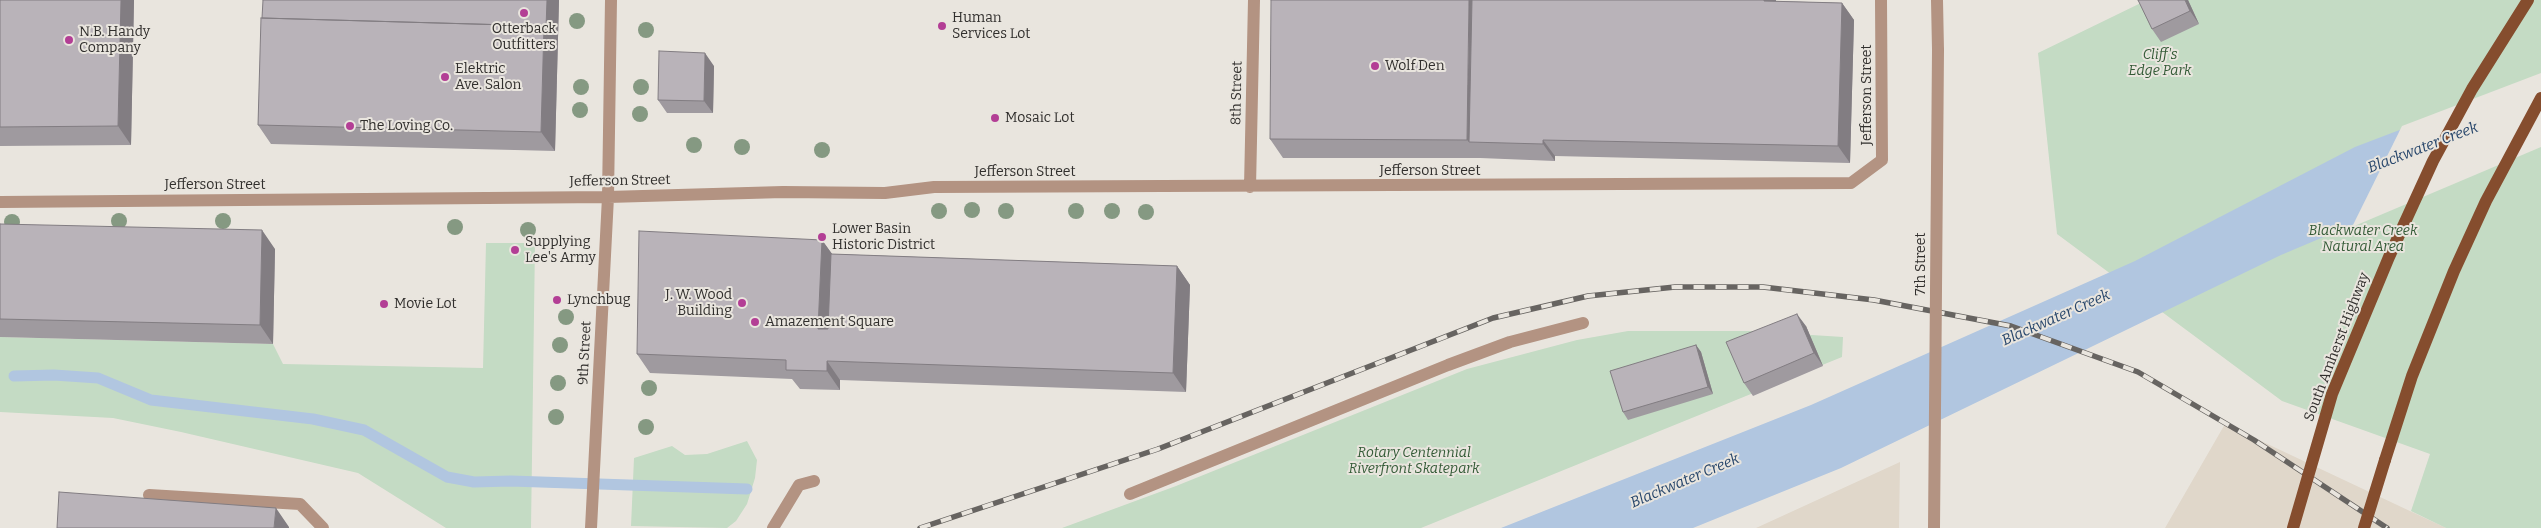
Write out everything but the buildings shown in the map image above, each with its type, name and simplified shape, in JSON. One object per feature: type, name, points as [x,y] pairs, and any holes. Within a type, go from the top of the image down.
[{"type":"main road","name":"South Amherst Highway","points":[[2293,528],[2332,394],[2393,248],[2437,153],[2472,89],[2528,0]]},
{"type":"main road","points":[[2364,528],[2412,376],[2454,271],[2486,201],[2541,98]]},
{"type":"street","name":"9th Street","points":[[591,528],[608,197],[611,0]]},
{"type":"street","name":"8th Street","points":[[1250,187],[1254,0]]},
{"type":"street","name":"Jefferson Street","points":[[0,202],[608,197],[783,192],[885,193],[934,187],[1850,183],[1882,160],[1881,0]]},
{"type":"street","name":"7th Street","points":[[1934,528],[1937,0]]},
{"type":"street","points":[[1130,494],[1457,362],[1510,342],[1583,323]]},
{"type":"street","points":[[773,528],[800,485],[814,481]]},
{"type":"street","points":[[150,495],[300,504],[323,528]]},
{"type":"shaded area","points":[[2225,424],[2446,528],[2165,528]]},
{"type":"shaded area","points":[[1900,462],[1899,528],[1756,528]]},
{"type":"green space","name":"Blackwater Creek Natural Area","points":[[2147,0],[2541,0],[2541,528],[2446,528],[2411,511],[2430,454],[2282,401],[2057,234],[2038,53]]},
{"type":"green space","points":[[486,243],[535,243],[531,528],[446,528],[358,473],[181,432],[113,418],[0,412],[0,337],[273,344],[283,364],[483,368]]},
{"type":"green space","name":"Rotary Centennial Riverfront Skatepark","points":[[1628,331],[1749,331],[1843,337],[1842,357],[1421,528],[1062,528],[1176,486],[1467,369],[1577,340]]},
{"type":"green space","points":[[747,441],[757,460],[755,478],[747,504],[736,521],[727,528],[631,526],[634,458],[672,446],[685,455],[707,454]]},
{"type":"water","name":"Blackwater Creek","points":[[2541,76],[2541,145],[2281,255],[1841,468],[1693,528],[1501,528],[1811,405],[2135,261],[2355,147]]},
{"type":"pier","points":[[2541,73],[2541,147],[2352,227],[2402,126]]},
{"type":"waterway","points":[[14,376],[54,375],[98,378],[151,400],[313,419],[364,430],[447,477],[474,482],[511,481],[747,489]]},
{"type":"railway","points":[[920,528],[1158,449],[1493,318],[1588,296],[1675,287],[1763,287],[1874,300],[2011,326],[2138,372],[2254,440],[2387,528]]},
{"type":"place","name":"Otterback Outfitters","points":[[524,13]]},
{"type":"place","name":"Human Services Lot","points":[[942,26]]},
{"type":"place","name":"N.B. Handy Company","points":[[69,40]]},
{"type":"place","name":"Wolf Den","points":[[1375,66]]},
{"type":"place","name":"Elektric Ave. Salon","points":[[445,77]]},
{"type":"place","name":"Mosaic Lot","points":[[995,118]]},
{"type":"place","name":"The Loving Co.","points":[[350,126]]},
{"type":"place","name":"Lower Basin Historic District","points":[[822,237]]},
{"type":"place","name":"Supplying Lee's Army","points":[[515,250]]},
{"type":"place","name":"Lynchbug","points":[[557,300]]},
{"type":"place","name":"J. W. Wood Building","points":[[742,303]]},
{"type":"place","name":"Movie Lot","points":[[384,304]]},
{"type":"place","name":"Amazement Square","points":[[755,322]]},
{"type":"park label","name":"Cliff's Edge Park","points":[[2160,64]]}]
